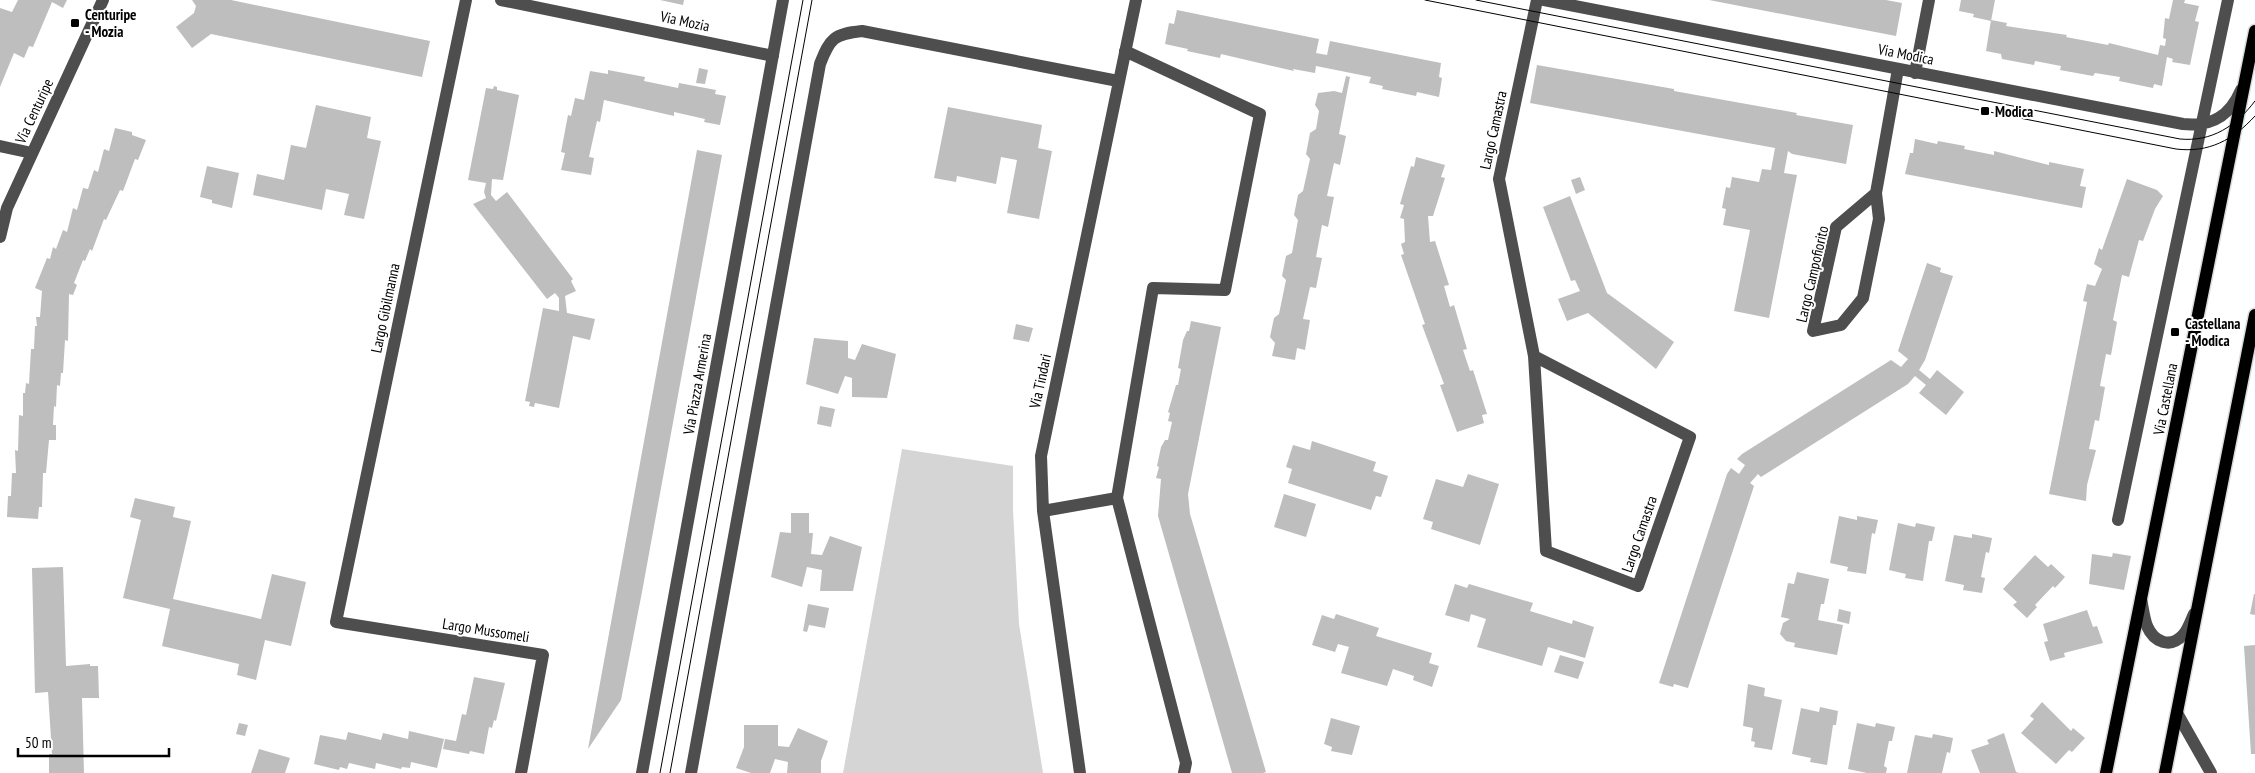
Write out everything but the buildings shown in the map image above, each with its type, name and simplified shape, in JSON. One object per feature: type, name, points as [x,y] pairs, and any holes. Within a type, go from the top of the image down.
[{"type":"main road","name":"Via Castellana","points":[[2106,773],[2255,30]]},
{"type":"main road","points":[[2165,773],[2255,315]]},
{"type":"street","name":"Via Centuripe","points":[[0,237],[7,208],[103,0]]},
{"type":"street","name":"Largo Gibilmanna","points":[[336,622],[466,0]]},
{"type":"street","name":"Via Mozia","points":[[501,0],[773,56]]},
{"type":"street","name":"Via Piazza Armerina","points":[[642,773],[783,0]]},
{"type":"street","name":"Via Tindari","points":[[1080,773],[1043,511],[1041,456],[1136,0]]},
{"type":"street","name":"Via Modica","points":[[1545,0],[2183,124],[2202,124],[2216,120],[2229,111],[2245,84]]},
{"type":"street","name":"Largo Camastra","points":[[1534,356],[1690,437],[1638,586],[1546,551],[1534,356],[1499,179],[1545,0]]},
{"type":"street","points":[[1915,73],[1929,0]]},
{"type":"street","points":[[2118,520],[2228,0]]},
{"type":"street","points":[[691,773],[820,64],[828,43],[844,33],[862,31],[1118,81]]},
{"type":"street","points":[[1125,51],[1260,114],[1225,290],[1152,288],[1117,498],[1186,763],[1184,773]]},
{"type":"street","name":"Largo Campofiorito","points":[[1876,193],[1836,227],[1813,331],[1841,325],[1863,298],[1878,219],[1876,193],[1898,70]]},
{"type":"street","points":[[0,146],[32,153]]},
{"type":"street","points":[[1043,511],[1117,498]]},
{"type":"street","points":[[2141,599],[2146,625],[2155,639],[2163,642],[2173,642],[2184,634],[2200,601]]},
{"type":"street","name":"Largo Mussomeli","points":[[336,622],[543,655],[521,773]]},
{"type":"street","points":[[2177,713],[2211,773]]},
{"type":"shaded area","points":[[902,449],[1013,466],[1013,510],[1019,624],[1043,773],[843,773]]},
{"type":"tram line","points":[[660,773],[803,0]]},
{"type":"tram line","points":[[670,773],[812,0]]},
{"type":"tram line","points":[[1425,0],[2176,149],[2199,149],[2220,143],[2238,132],[2255,116]]},
{"type":"tram line","points":[[1476,0],[2180,139],[2203,138],[2213,135],[2240,118],[2255,101]]},
{"type":"place","name":"Centuripe - Mozia","points":[[75,23]]},
{"type":"place","name":"Modica","points":[[1985,111]]},
{"type":"place","name":"Castellana - Modica","points":[[2175,332]]}]
